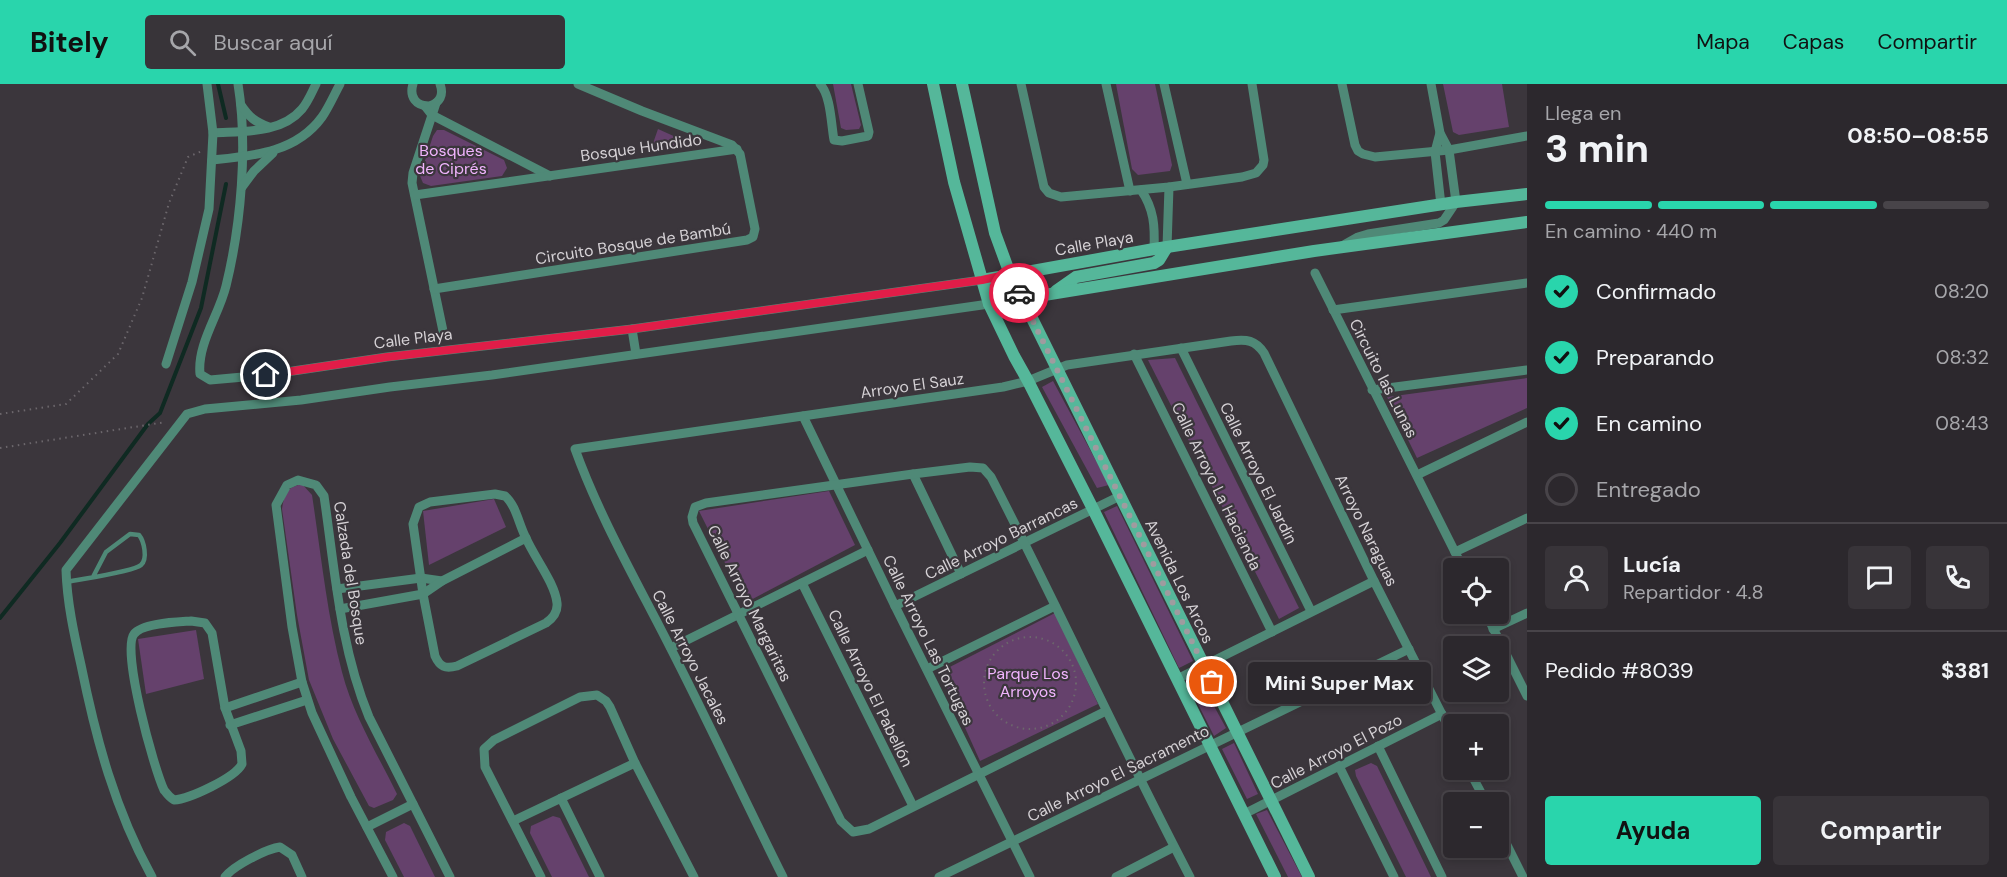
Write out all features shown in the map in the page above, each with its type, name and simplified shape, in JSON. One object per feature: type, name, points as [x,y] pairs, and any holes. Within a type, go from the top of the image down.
[{"type":"street","points":[[166,364],[192,282],[209,209],[213,133],[207,84]]},
{"type":"street","points":[[238,84],[241,105],[242,187]]},
{"type":"street","points":[[213,133],[271,128],[283,124],[302,109],[316,84]]},
{"type":"street","points":[[242,187],[254,171],[276,150],[309,130],[322,117],[340,84]]},
{"type":"street","points":[[440,84],[442,94],[436,103],[413,173],[415,195],[443,331]]},
{"type":"street","points":[[578,84],[732,145],[737,149]]},
{"type":"street","points":[[820,84],[827,98],[834,140],[842,141],[868,136],[858,84]]},
{"type":"street","points":[[933,84],[954,182],[989,304],[1275,877]]},
{"type":"street","name":"Avenida Los Arcos","points":[[962,84],[995,233],[1010,274],[1309,877]]},
{"type":"street","points":[[1021,84],[1044,187],[1054,196],[1069,197],[1249,176],[1261,170],[1264,159],[1252,84]]},
{"type":"street","points":[[1106,84],[1130,191]]},
{"type":"street","points":[[1164,84],[1187,184]]},
{"type":"street","points":[[1342,84],[1358,151],[1363,154],[1375,157],[1435,152],[1527,136]]},
{"type":"street","points":[[1339,248],[1368,234],[1438,223],[1444,220],[1456,202],[1449,150],[1440,134],[1431,84]]},
{"type":"street","points":[[410,86],[416,103],[425,106],[436,103]]},
{"type":"street","points":[[241,105],[257,123],[271,128]]},
{"type":"street","points":[[425,106],[432,115],[550,176]]},
{"type":"street","points":[[295,115],[309,130]]},
{"type":"street","points":[[1440,134],[1435,152],[1441,205]]},
{"type":"street","name":"Bosque Hundido","points":[[415,195],[737,149]]},
{"type":"street","name":"Circuito Bosque de Bambú","points":[[434,289],[747,240],[753,237],[755,229],[740,154],[737,149]]},
{"type":"street","points":[[213,160],[259,155],[276,150]]},
{"type":"street","name":"Calle Playa","points":[[242,187],[226,287],[199,361],[200,374],[210,380],[632,329],[982,280],[1161,248],[1456,202],[1527,194]]},
{"type":"street","points":[[1055,292],[1076,276],[1154,263],[1159,260],[1169,187]]},
{"type":"street","points":[[1142,190],[1150,203],[1161,248]]},
{"type":"street","points":[[152,877],[122,817],[107,773],[88,701],[66,570],[184,418],[205,409],[229,405],[301,400],[636,354],[989,304],[1339,248],[1527,222]]},
{"type":"street","points":[[1315,273],[1333,310]]},
{"type":"street","name":"Circuito las Lunas","points":[[1458,558],[1333,310],[1527,283]]},
{"type":"street","points":[[632,329],[636,354]]},
{"type":"street","name":"Arroyo El Sauz","points":[[575,449],[1003,387],[1028,381],[1067,364],[1250,340]]},
{"type":"street","name":"Arroyo Naraguas","points":[[1250,340],[1255,342],[1264,353],[1374,581],[1442,714]]},
{"type":"street","name":"Calle Arroyo El Jardín","points":[[1181,348],[1311,611]]},
{"type":"street","name":"Calle Arroyo La Hacienda","points":[[1134,354],[1272,632]]},
{"type":"street","points":[[1372,390],[1527,370]]},
{"type":"street","name":"Calle Arroyo Las Tortugas","points":[[803,416],[1030,877]]},
{"type":"street","points":[[1417,476],[1527,422]]},
{"type":"street","name":"Calle Arroyo Jacales","points":[[575,449],[621,552],[671,648],[783,877]]},
{"type":"street","name":"Calle Arroyo Margaritas","points":[[1106,711],[864,831],[853,831],[845,826],[693,523],[695,507],[706,503],[970,466],[983,468],[991,477],[1026,543],[1106,711],[1190,877]]},
{"type":"street","points":[[913,474],[961,574]]},
{"type":"street","name":"Calzada del Bosque","points":[[393,877],[325,743],[302,682],[292,627],[276,505],[283,489],[293,481],[310,482],[316,485],[324,496],[340,609],[350,665],[358,691],[450,877]]},
{"type":"street","points":[[500,494],[509,499],[512,504],[526,538],[555,597],[555,615],[546,623],[457,666],[444,668],[435,656],[423,594],[413,524],[416,511],[424,504],[500,494]]},
{"type":"street","name":"Calle Arroyo Barrancas","points":[[895,606],[1120,496]]},
{"type":"street","points":[[1455,552],[1527,518]]},
{"type":"street","points":[[340,609],[423,594],[442,581],[526,538]]},
{"type":"street","points":[[671,648],[868,550]]},
{"type":"street","points":[[337,589],[421,578],[442,581]]},
{"type":"street","points":[[1177,679],[1374,581]]},
{"type":"street","name":"Calle Arroyo El Pabellón","points":[[802,583],[914,806]]},
{"type":"street","points":[[927,669],[1055,606]]},
{"type":"street","points":[[1494,629],[1527,613]]},
{"type":"street","points":[[191,621],[205,623],[212,633],[225,708],[241,752],[240,768],[188,798],[174,800],[169,797],[162,785],[141,711],[130,651],[132,636],[135,632],[147,626],[191,621]]},
{"type":"street","points":[[1491,624],[1527,696]]},
{"type":"street","name":"Calle Arroyo El Sacramento","points":[[939,877],[1409,649]]},
{"type":"street","points":[[225,708],[302,682]]},
{"type":"street","points":[[540,877],[485,766],[484,749],[494,740],[580,697],[597,694],[606,701],[694,877]]},
{"type":"street","points":[[230,725],[307,700]]},
{"type":"street","name":"Calle Arroyo El Pozo","points":[[1244,814],[1442,714]]},
{"type":"street","points":[[1378,746],[1442,877]]},
{"type":"street","points":[[513,821],[635,763]]},
{"type":"street","points":[[1339,766],[1394,877]]},
{"type":"street","points":[[561,798],[600,877]]},
{"type":"street","points":[[367,827],[413,804]]},
{"type":"street","points":[[225,877],[236,867],[269,850],[280,847],[292,855],[302,877]]},
{"type":"street","points":[[1116,877],[1174,847]]},
{"type":"street","points":[[1509,848],[1524,877]]},
{"type":"lane","points":[[67,582],[93,577],[137,567],[143,564],[145,556],[142,537],[139,534],[130,534],[112,547],[102,557],[93,577]]},
{"type":"path","points":[[0,414],[66,404],[118,354],[142,298],[169,203],[188,157],[213,146]]},
{"type":"path","points":[[0,448],[184,418]]},
{"type":"path","points":[[1027,636],[1043,638],[1057,645],[1068,656],[1074,670],[1074,692],[1065,712],[1054,722],[1033,728],[1012,725],[999,717],[990,705],[985,692],[984,676],[989,661],[999,648],[1012,640],[1027,636]]},
{"type":"green space","points":[[833,84],[851,84],[861,125],[859,129],[841,128]]},
{"type":"green space","points":[[1116,84],[1155,84],[1172,165],[1170,171],[1138,175],[1132,169]]},
{"type":"green space","points":[[1443,84],[1502,84],[1509,127],[1459,135],[1453,132]]},
{"type":"green space","points":[[658,129],[678,138],[681,142],[679,148],[650,152]]},
{"type":"green space","name":"Bosques de Ciprés","points":[[437,130],[444,130],[504,160],[507,168],[502,176],[431,186],[423,183],[420,176]]},
{"type":"green space","points":[[1175,358],[1299,608],[1279,619],[1148,360]]},
{"type":"green space","points":[[1527,378],[1527,408],[1417,458],[1387,397]]},
{"type":"green space","points":[[1053,381],[1109,485],[1097,488],[1042,387]]},
{"type":"green space","points":[[302,484],[312,495],[332,629],[342,672],[359,719],[397,794],[393,800],[374,808],[369,806],[333,739],[309,680],[282,509],[287,492]]},
{"type":"green space","points":[[829,491],[855,545],[745,603],[699,511]]},
{"type":"green space","points":[[494,499],[506,527],[429,565],[423,511]]},
{"type":"green space","points":[[1117,506],[1193,661],[1179,668],[1104,512]]},
{"type":"green space","name":"Parque Los Arroyos","points":[[1055,613],[1098,704],[980,761],[940,672]]},
{"type":"green space","points":[[196,630],[204,679],[146,694],[138,639]]},
{"type":"green space","points":[[1197,675],[1226,728],[1214,736],[1186,680]]},
{"type":"green space","points":[[1234,743],[1258,794],[1247,799],[1222,749]]},
{"type":"green space","points":[[1371,763],[1377,766],[1431,877],[1406,877],[1356,776],[1355,770]]},
{"type":"green space","points":[[1267,810],[1302,877],[1288,877],[1256,814]]},
{"type":"green space","points":[[553,816],[560,818],[589,877],[552,877],[530,833],[531,826]]},
{"type":"green space","points":[[404,823],[410,826],[435,877],[404,877],[385,840],[386,832]]},
{"type":"waterway","points":[[218,84],[226,118]]},
{"type":"waterway","points":[[0,618],[60,543],[148,424],[160,413],[201,308],[226,184]]},
{"type":"way so far","points":[[1019,293],[1212,682]]},
{"type":"place","name":"Mini Super Max","points":[[1212,682]]},
{"type":"route","points":[[266,375],[387,357],[632,329],[982,280],[1010,274],[1019,293]]}]
